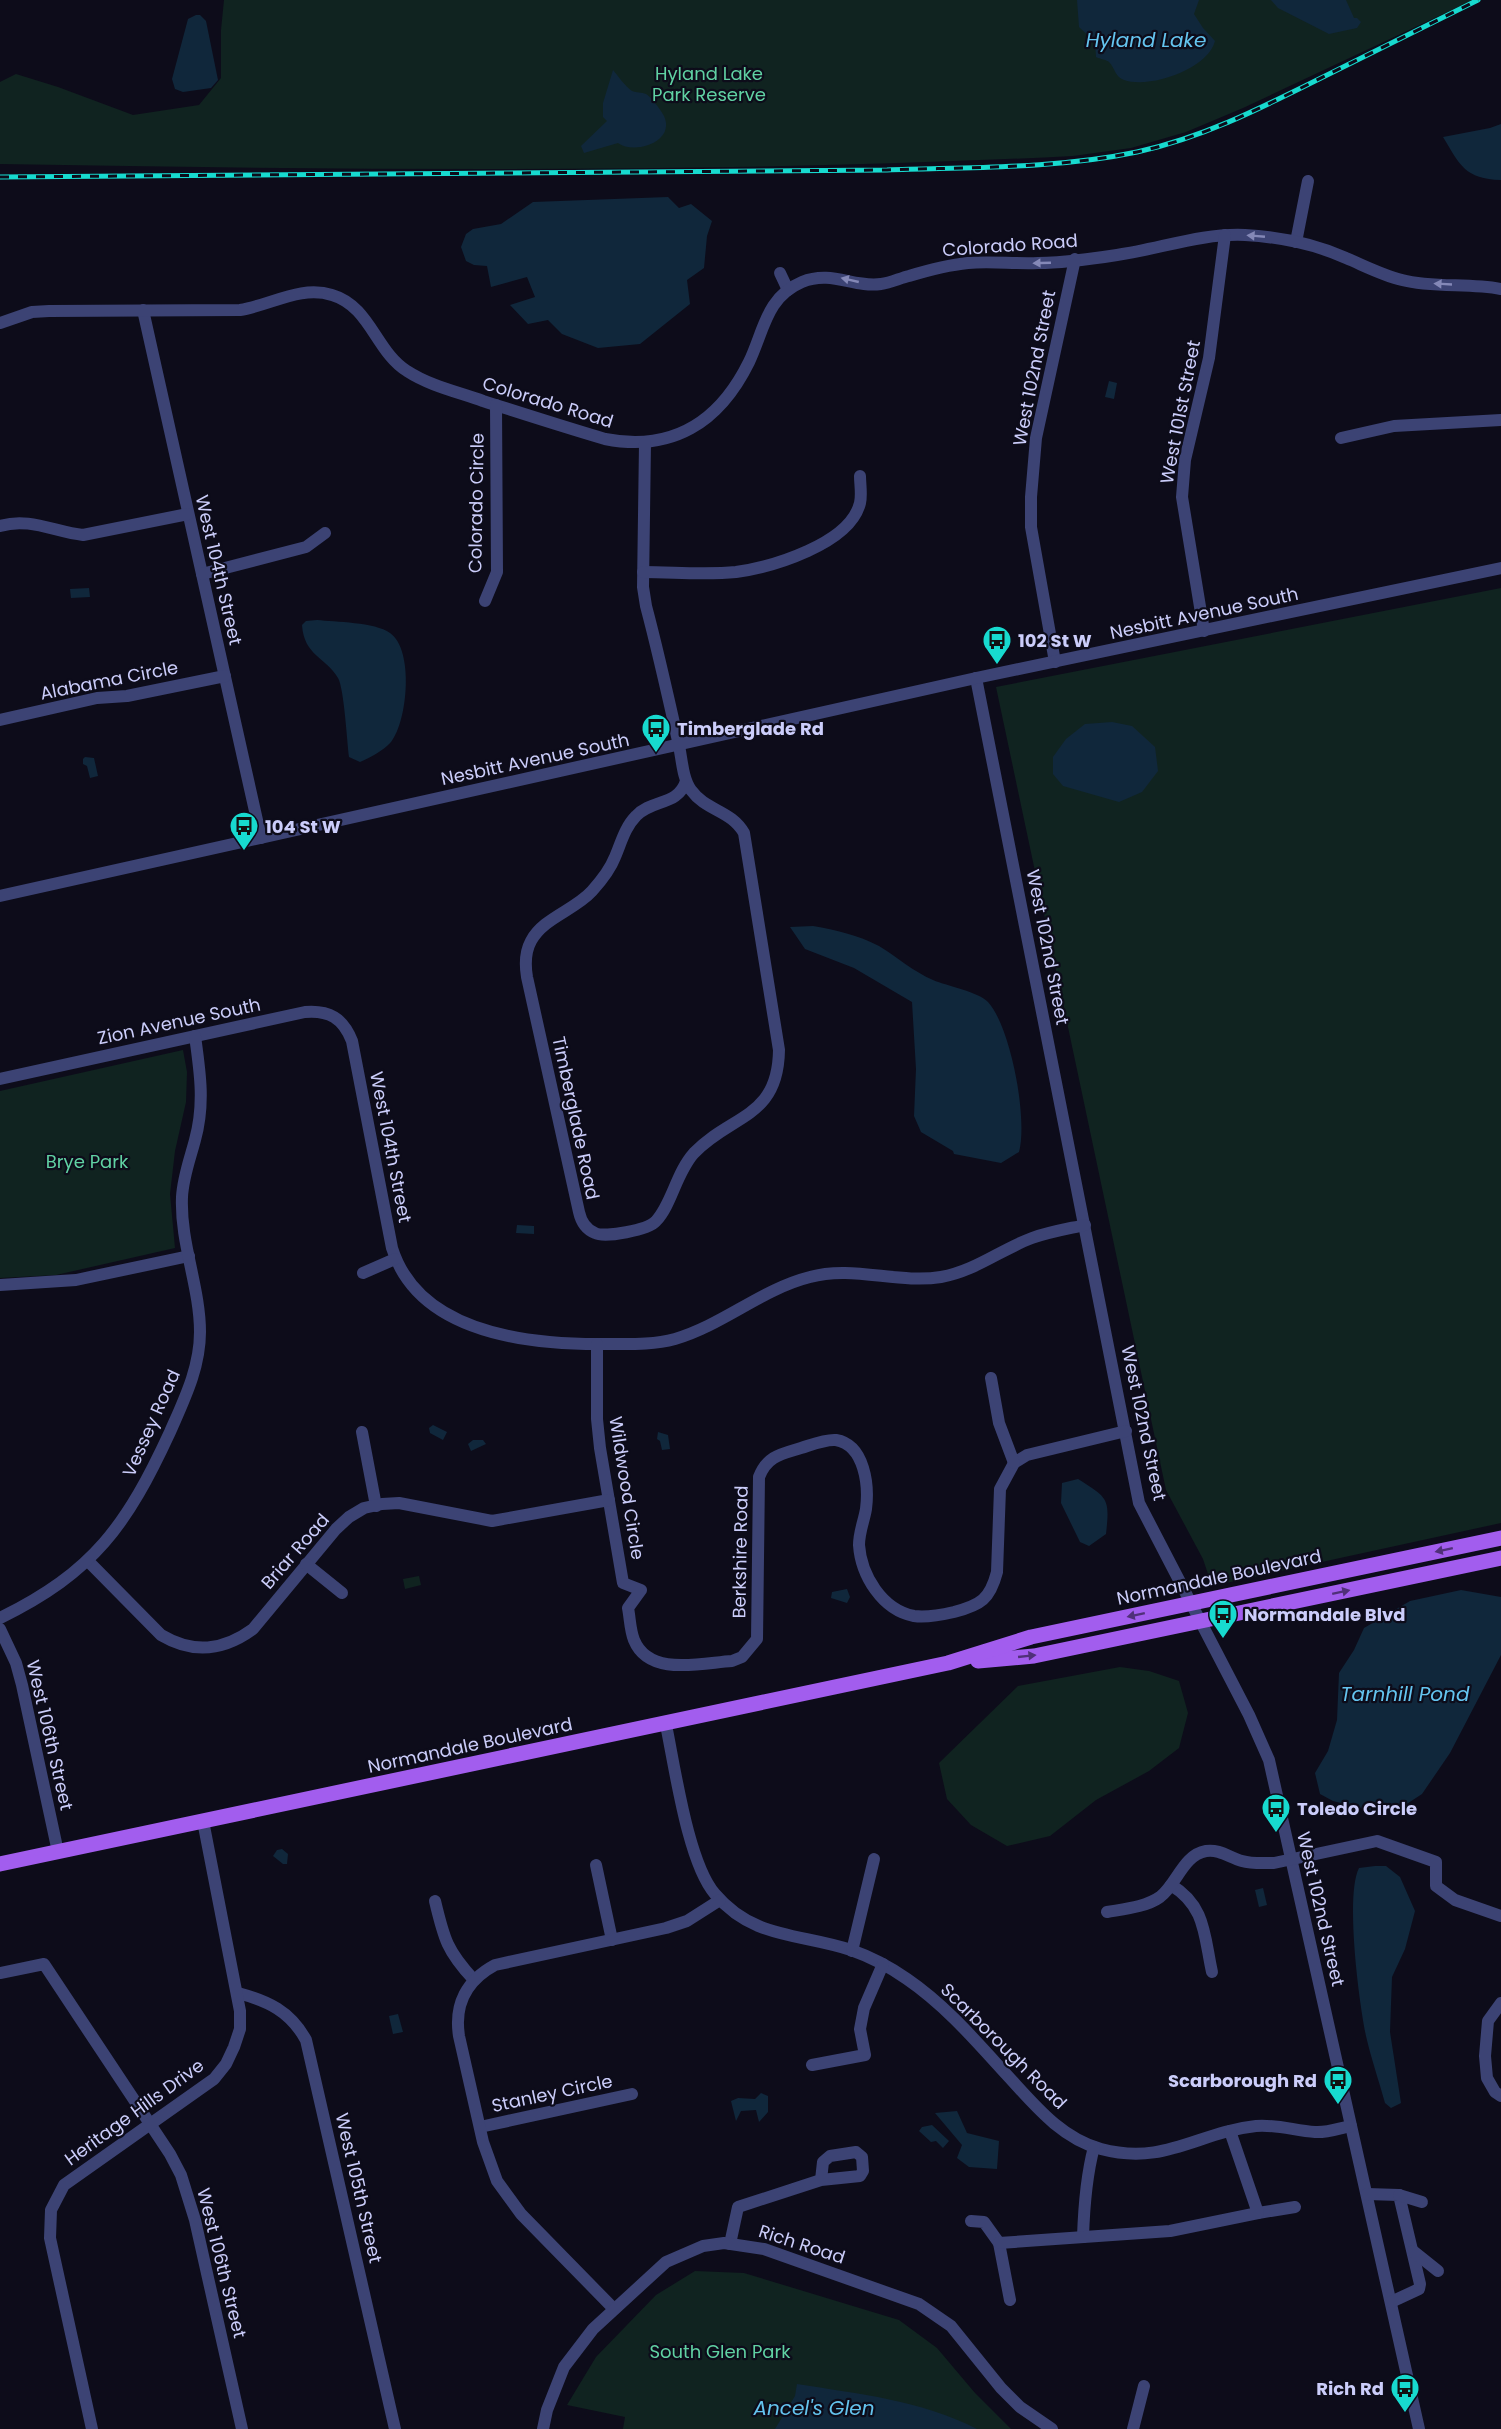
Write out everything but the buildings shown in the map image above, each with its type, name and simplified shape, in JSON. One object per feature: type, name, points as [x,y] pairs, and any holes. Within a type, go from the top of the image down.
[{"type":"main road","name":"Normandale Boulevard","points":[[0,1864],[948,1664],[1031,1637],[1501,1538]]},
{"type":"main road","name":"Normandale Boulevard","points":[[948,1664],[1034,1656],[1501,1558]]},
{"type":"street","points":[[1296,242],[1308,181]]},
{"type":"street","name":"Colorado Road","points":[[0,322],[32,312],[49,311],[240,310],[258,307],[298,293],[316,292],[349,303],[362,315],[392,360],[406,371],[439,386],[604,440],[645,443],[668,439],[706,420],[721,405],[748,363],[767,314],[776,301],[788,290],[803,282],[818,278],[834,277],[879,284],[936,268],[968,264],[1039,263],[1118,255],[1225,235],[1279,238],[1296,242],[1330,252],[1387,276],[1405,281],[1501,289]]},
{"type":"street","name":"West 101st Street","points":[[1204,631],[1182,497],[1185,460],[1209,358],[1225,235]]},
{"type":"street","name":"West 102nd Street","points":[[1055,662],[1032,527],[1031,497],[1036,438],[1075,259]]},
{"type":"street","points":[[780,273],[788,290]]},
{"type":"street","points":[[339,298],[345,285]]},
{"type":"street","name":"West 104th Street","points":[[143,310],[261,838]]},
{"type":"street","name":"Colorado Circle","points":[[485,601],[497,572],[496,405]]},
{"type":"street","points":[[1341,438],[1394,426],[1501,420]]},
{"type":"street","points":[[645,443],[643,572],[646,606],[686,781]]},
{"type":"street","points":[[643,572],[737,572],[782,560],[826,542],[837,535],[855,515],[860,502],[860,476]]},
{"type":"street","points":[[0,526],[21,523],[37,524],[83,535],[188,514]]},
{"type":"street","points":[[202,574],[306,547],[325,533]]},
{"type":"street","name":"Nesbitt Avenue South","points":[[0,896],[261,838],[680,750],[976,678],[1501,568]]},
{"type":"street","name":"Alabama Circle","points":[[0,720],[97,698],[127,696],[225,676]]},
{"type":"street","name":"West 102nd Street","points":[[976,678],[1139,1503],[1193,1603],[1216,1654],[1257,1730],[1269,1760],[1419,2429]]},
{"type":"street","name":"Timberglade Road","points":[[686,781],[699,800],[730,815],[744,833],[779,1050],[777,1072],[770,1092],[761,1103],[703,1144],[692,1155],[683,1167],[657,1220],[641,1228],[605,1235],[595,1233],[581,1221],[527,977],[525,965],[527,953],[531,941],[539,931],[590,894],[603,878],[615,860],[628,827],[636,816],[647,808],[677,797],[686,781]]},
{"type":"street","name":"Zion Avenue South","points":[[0,1079],[305,1012],[330,1013],[348,1030],[352,1041]]},
{"type":"street","name":"Vessey Road","points":[[0,1618],[46,1593],[88,1561],[114,1533],[149,1476],[191,1382],[197,1358],[200,1327],[183,1220],[182,1197],[202,1095],[201,1071],[195,1036]]},
{"type":"street","name":"West 104th Street","points":[[352,1041],[395,1259],[407,1280],[423,1298],[442,1312],[463,1323],[548,1343],[649,1343],[673,1339],[718,1321],[791,1282],[813,1276],[848,1274],[914,1279],[938,1277],[963,1272],[1031,1239],[1085,1226]]},
{"type":"street","points":[[0,1285],[76,1280],[189,1257]]},
{"type":"street","points":[[363,1273],[395,1259]]},
{"type":"street","name":"Wildwood Circle","points":[[597,1344],[597,1419],[623,1583],[641,1590]]},
{"type":"street","points":[[991,1378],[999,1423],[1014,1463],[1026,1455],[1126,1431]]},
{"type":"street","points":[[362,1432],[376,1506]]},
{"type":"street","name":"Berkshire Road","points":[[641,1590],[628,1608],[634,1641],[641,1652],[650,1659],[672,1664],[732,1661],[742,1657],[757,1639],[758,1486],[762,1468],[775,1455],[836,1440],[854,1450],[864,1474],[866,1509],[859,1546],[866,1573],[883,1600],[912,1615],[929,1617],[977,1605],[987,1597],[996,1579],[1000,1489],[1014,1463]]},
{"type":"street","name":"Briar Road","points":[[88,1561],[161,1635],[175,1643],[208,1649],[239,1639],[252,1629],[349,1517],[364,1508],[399,1503],[492,1521],[609,1500]]},
{"type":"street","points":[[306,1564],[342,1593]]},
{"type":"street","name":"West 106th Street","points":[[0,1629],[16,1663],[22,1685],[58,1852]]},
{"type":"street","name":"Scarborough Road","points":[[666,1725],[693,1851],[701,1873],[720,1900],[747,1922],[768,1931],[852,1951],[883,1964],[925,1992],[948,2013],[1043,2114],[1078,2140],[1120,2154],[1164,2152],[1230,2131],[1260,2126],[1317,2132],[1351,2126]]},
{"type":"street","name":"Heritage Hills Drive","points":[[92,2429],[50,2238],[51,2210],[64,2185],[214,2079],[226,2064],[240,2030],[237,1993],[203,1821]]},
{"type":"street","points":[[1107,1912],[1154,1901],[1171,1886],[1189,1860],[1196,1854],[1206,1851],[1215,1851],[1257,1863],[1291,1859],[1377,1841],[1436,1862],[1436,1886],[1455,1900],[1501,1916]]},
{"type":"street","points":[[852,1951],[874,1860]]},
{"type":"street","points":[[596,1865],[612,1940]]},
{"type":"street","points":[[1171,1886],[1190,1899],[1197,1909],[1212,1972]]},
{"type":"street","points":[[614,2308],[508,2198],[489,2162],[457,2020],[459,2006],[474,1980],[490,1968],[508,1961],[666,1929],[687,1921],[720,1900]]},
{"type":"street","points":[[435,1901],[447,1946],[454,1958],[474,1980]]},
{"type":"street","name":"West 106th Street","points":[[0,1973],[44,1964],[170,2154],[189,2197],[242,2429]]},
{"type":"street","points":[[813,2065],[865,2055],[860,2029],[864,2008],[883,1964]]},
{"type":"street","name":"West 105th Street","points":[[237,1993],[275,2005],[298,2026],[306,2040],[395,2429]]},
{"type":"street","points":[[1501,2003],[1488,2021],[1485,2056],[1487,2078],[1495,2092],[1501,2096]]},
{"type":"street","name":"Stanley Circle","points":[[480,2127],[632,2094]]},
{"type":"street","points":[[1230,2131],[1258,2213]]},
{"type":"street","points":[[1083,2237],[1085,2190],[1094,2147]]},
{"type":"street","points":[[730,2244],[738,2207],[821,2180]]},
{"type":"street","points":[[1367,2194],[1399,2195],[1422,2202]]},
{"type":"street","points":[[1391,2302],[1419,2289],[1420,2284],[1399,2195]]},
{"type":"street","points":[[999,2243],[1170,2231],[1295,2206]]},
{"type":"street","points":[[971,2221],[984,2222],[999,2243],[1010,2300]]},
{"type":"street","name":"Rich Road","points":[[543,2429],[547,2410],[564,2367],[593,2329],[614,2308],[666,2262],[703,2246],[730,2244],[764,2249],[919,2304],[951,2326],[1001,2388],[1020,2407],[1052,2429]]},
{"type":"street","points":[[1413,2251],[1438,2271]]},
{"type":"street","points":[[1133,2429],[1144,2386]]},
{"type":"green space","name":"Hyland Lake Park Reserve","points":[[224,0],[1473,0],[1243,108],[1186,132],[1131,148],[1073,156],[805,166],[671,168],[402,169],[0,164],[0,82],[16,74],[133,115],[199,105],[221,78],[221,30]]},
{"type":"green space","points":[[1501,588],[1501,1523],[1212,1586],[1203,1559],[1166,1490],[996,687]]},
{"type":"green space","name":"Brye Park","points":[[183,1050],[187,1072],[186,1102],[175,1151],[170,1194],[175,1248],[56,1275],[0,1278],[0,1091]]},
{"type":"green space","points":[[419,1576],[421,1585],[405,1589],[403,1579]]},
{"type":"green space","points":[[1120,1667],[1149,1671],[1179,1681],[1188,1713],[1179,1748],[1149,1771],[1096,1800],[1050,1836],[1007,1846],[971,1825],[947,1799],[939,1763],[1018,1686]]},
{"type":"green space","name":"South Glen Park","points":[[695,2271],[744,2273],[899,2320],[937,2348],[975,2393],[1011,2429],[623,2429],[625,2417],[567,2405],[596,2357],[656,2295]]},
{"type":"water","name":"Hyland Lake","points":[[1077,0],[1199,0],[1194,14],[1215,41],[1210,51],[1201,60],[1177,74],[1148,82],[1124,80],[1119,77],[1109,62],[1096,57],[1095,42],[1079,27]]},
{"type":"water","points":[[1271,0],[1346,0],[1354,18],[1361,22],[1357,28],[1329,34],[1278,8]]},
{"type":"water","points":[[200,15],[206,21],[218,80],[211,88],[183,92],[175,89],[172,79],[188,19]]},
{"type":"water","points":[[613,70],[632,91],[646,94],[656,104],[664,116],[666,125],[664,133],[652,144],[643,147],[634,148],[618,143],[584,153],[581,146],[607,121],[603,117],[603,103]]},
{"type":"water","points":[[1501,124],[1501,180],[1479,177],[1465,169],[1443,137],[1490,128]]},
{"type":"water","points":[[668,197],[679,208],[691,204],[712,221],[707,236],[704,268],[687,280],[690,304],[640,344],[598,348],[562,334],[548,320],[528,324],[510,305],[535,297],[527,277],[491,287],[487,266],[474,265],[466,261],[461,247],[466,234],[473,229],[501,224],[533,202]]},
{"type":"water","points":[[1109,381],[1117,383],[1114,399],[1105,397]]},
{"type":"water","points":[[89,588],[90,597],[71,598],[70,589]]},
{"type":"water","points":[[317,620],[383,629],[398,641],[403,654],[406,686],[397,732],[385,748],[360,762],[349,757],[344,703],[338,678],[311,650],[304,635],[302,625],[306,621]]},
{"type":"water","points":[[1112,722],[1132,726],[1155,747],[1158,771],[1142,792],[1119,802],[1063,786],[1053,774],[1053,757],[1066,739],[1085,724]]},
{"type":"water","points":[[85,757],[94,758],[98,776],[90,778],[87,766],[83,764]]},
{"type":"water","points":[[813,926],[847,933],[871,942],[926,977],[970,992],[988,1002],[1004,1031],[1015,1074],[1021,1119],[1019,1152],[1001,1163],[954,1154],[953,1151],[921,1132],[914,1116],[916,1069],[912,1002],[854,968],[805,949],[790,927]]},
{"type":"water","points":[[517,1225],[534,1226],[534,1234],[516,1233]]},
{"type":"water","points":[[433,1425],[447,1432],[443,1440],[430,1433],[429,1428]]},
{"type":"water","points":[[658,1432],[668,1435],[670,1449],[662,1450],[660,1441],[657,1439]]},
{"type":"water","points":[[473,1440],[483,1440],[486,1444],[471,1451],[468,1444]]},
{"type":"water","points":[[1078,1479],[1101,1495],[1107,1506],[1106,1534],[1089,1546],[1080,1542],[1061,1503],[1062,1483]]},
{"type":"water","points":[[847,1589],[850,1597],[847,1603],[831,1598],[832,1592]]},
{"type":"water","name":"Tarnhill Pond","points":[[1461,1590],[1501,1597],[1501,1655],[1450,1753],[1422,1794],[1396,1811],[1379,1813],[1333,1801],[1320,1794],[1315,1773],[1328,1751],[1337,1720],[1339,1673],[1354,1650],[1364,1628],[1410,1601]]},
{"type":"water","points":[[282,1849],[288,1854],[287,1864],[283,1864],[273,1856],[277,1850]]},
{"type":"water","points":[[1386,1866],[1400,1877],[1415,1911],[1405,1949],[1392,1977],[1390,2032],[1401,2103],[1391,2108],[1385,2103],[1366,2036],[1360,2000],[1353,1924],[1355,1882],[1359,1868]]},
{"type":"water","points":[[1263,1888],[1267,1905],[1259,1907],[1255,1890]]},
{"type":"water","points":[[398,2014],[403,2032],[393,2034],[389,2016]]},
{"type":"water","points":[[761,2093],[768,2096],[768,2112],[759,2122],[756,2110],[741,2111],[736,2121],[731,2101],[738,2098],[755,2099]]},
{"type":"water","points":[[957,2111],[967,2133],[999,2141],[997,2169],[969,2167],[957,2158],[962,2145],[935,2113]]},
{"type":"water","points":[[932,2125],[949,2141],[943,2148],[936,2141],[931,2142],[919,2131],[922,2127]]},
{"type":"water","name":"Ancel's Glen","points":[[797,2384],[889,2399],[934,2411],[977,2429],[775,2429],[795,2396]]},
{"type":"railway","points":[[0,177],[887,170],[1076,162],[1137,152],[1206,131],[1272,102],[1478,0]]},
{"type":"place","name":"102 St W","points":[[997,666]]},
{"type":"place","name":"Timberglade Rd","points":[[656,754]]},
{"type":"place","name":"104 St W","points":[[244,852]]},
{"type":"place","name":"Normandale Blvd","points":[[1223,1640]]},
{"type":"place","name":"Toledo Circle","points":[[1276,1834]]},
{"type":"place","name":"Scarborough Rd","points":[[1338,2106]]},
{"type":"place","name":"Rich Rd","points":[[1405,2414]]}]
